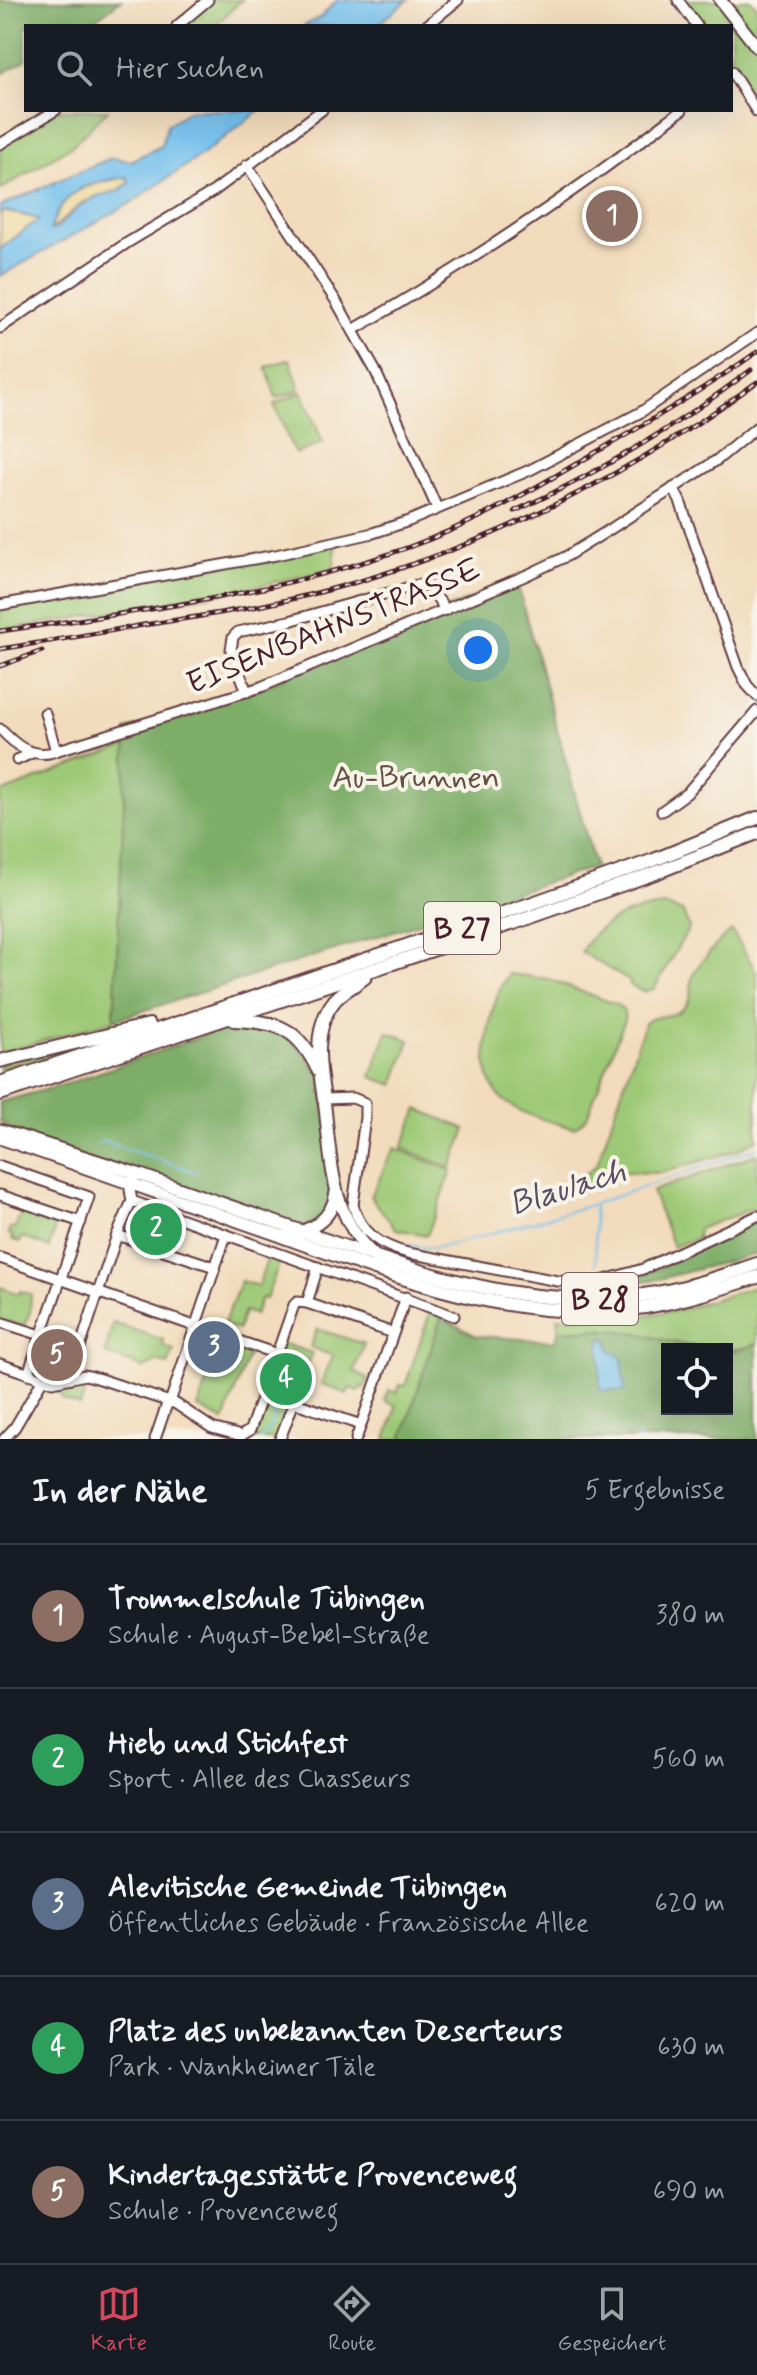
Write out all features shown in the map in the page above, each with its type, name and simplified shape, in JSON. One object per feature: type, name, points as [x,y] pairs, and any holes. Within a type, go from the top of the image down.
[{"type":"highway","name":"B 27","points":[[0,1083],[595,882],[757,818]]},
{"type":"highway","name":"B 27","points":[[0,1094],[609,890],[754,835]]},
{"type":"highway","points":[[324,1099],[320,1039],[326,1015],[342,994],[373,969]]},
{"type":"highway","points":[[223,1020],[267,1022],[284,1028],[309,1052],[321,1076]]},
{"type":"highway","points":[[0,1061],[154,1024],[168,1027]]},
{"type":"highway","name":"B 28","points":[[284,1237],[437,1289],[545,1310],[642,1308],[685,1299],[757,1277]]},
{"type":"highway","name":"B 28","points":[[376,1257],[486,1289],[578,1299],[661,1292],[757,1264]]},
{"type":"main road","points":[[720,0],[757,47]]},
{"type":"main road","points":[[324,1099],[336,1192],[351,1231],[376,1257]]},
{"type":"main road","name":"B 28","points":[[0,1130],[284,1237]]},
{"type":"main road","name":"B 28","points":[[4,1141],[376,1257]]},
{"type":"main road","points":[[284,1237],[303,1232],[328,1215],[336,1192]]},
{"type":"street","points":[[179,24],[208,0]]},
{"type":"street","points":[[428,24],[458,0]]},
{"type":"street","points":[[678,0],[696,24]]},
{"type":"street","points":[[733,74],[757,112]]},
{"type":"street","points":[[0,144],[53,112]]},
{"type":"street","points":[[0,328],[127,243],[214,191],[319,112]]},
{"type":"street","points":[[353,330],[434,284],[546,212],[679,112]]},
{"type":"street","points":[[247,165],[353,330],[375,370],[437,508]]},
{"type":"street","points":[[0,605],[336,542],[409,521],[530,470],[641,412],[757,333]]},
{"type":"street","name":"EISENBAHNSTRASSE","points":[[32,753],[56,751],[247,692],[567,556],[730,450],[757,427]]},
{"type":"street","points":[[673,488],[738,667],[757,696]]},
{"type":"street","points":[[247,692],[231,650],[233,637],[238,632],[417,585],[430,588],[446,610]]},
{"type":"street","points":[[662,811],[687,793],[757,711]]},
{"type":"street","points":[[45,713],[56,751]]},
{"type":"street","points":[[0,729],[32,753]]},
{"type":"street","points":[[17,760],[32,753]]},
{"type":"street","points":[[324,1099],[353,1098],[365,1103],[353,1205],[360,1224],[370,1236],[398,1251],[558,1281],[598,1282],[643,1269],[757,1216]]},
{"type":"street","points":[[0,1166],[89,1197],[28,1374]]},
{"type":"street","points":[[133,1179],[129,1195],[132,1201],[454,1316]]},
{"type":"street","points":[[0,1195],[81,1222]]},
{"type":"street","points":[[70,1378],[117,1235],[132,1201]]},
{"type":"street","points":[[117,1235],[215,1267]]},
{"type":"street","points":[[155,1439],[226,1235]]},
{"type":"street","points":[[0,1258],[277,1354]]},
{"type":"street","points":[[307,1303],[318,1267]]},
{"type":"street","points":[[356,1439],[406,1297]]},
{"type":"street","points":[[0,1364],[56,1382],[93,1377],[169,1402],[212,1428],[241,1437],[250,1430],[294,1305],[307,1303],[393,1333]]},
{"type":"street","points":[[0,1322],[41,1335]]},
{"type":"street","points":[[4,1439],[15,1427],[43,1379]]},
{"type":"street","points":[[263,1392],[361,1425]]},
{"type":"street","points":[[280,1439],[294,1402]]},
{"type":"green space","points":[[0,0],[121,0],[89,24],[24,24],[24,61],[0,75]]},
{"type":"green space","points":[[208,0],[242,0],[216,24],[179,24]]},
{"type":"green space","points":[[682,0],[751,0],[757,7],[757,101],[733,69],[733,24],[700,24]]},
{"type":"green space","points":[[53,112],[106,112],[73,145],[0,190],[0,144]]},
{"type":"green space","points":[[290,359],[300,390],[276,398],[266,367]]},
{"type":"green space","points":[[302,392],[323,443],[295,454],[274,404]]},
{"type":"green space","points":[[336,542],[334,569],[244,589],[0,631],[0,605]]},
{"type":"green space","name":"Au-Brunnen","points":[[516,580],[595,867],[114,1020],[127,730],[261,687]]},
{"type":"green space","points":[[127,745],[114,1020],[0,1053],[0,793]]},
{"type":"green space","points":[[666,906],[683,912],[689,928],[654,989],[643,992],[581,952],[597,932],[617,918]]},
{"type":"green space","points":[[732,931],[757,973],[757,1139],[738,1150],[661,1173],[623,1172],[580,1192],[581,1178],[597,1164],[645,1023],[656,1017],[674,1014],[684,1007],[690,997],[696,970]]},
{"type":"green space","points":[[509,974],[548,979],[615,1004],[624,1012],[623,1024],[586,1119],[574,1128],[516,1108],[493,1087],[486,1051],[489,1026],[498,993]]},
{"type":"green space","points":[[275,1024],[284,1028],[321,1076],[335,1201],[303,1232],[19,1137],[0,1121],[0,1102],[66,1084],[225,1028]]},
{"type":"green space","points":[[387,1032],[410,1040],[394,1085],[371,1077]]},
{"type":"green space","points":[[126,1035],[0,1077],[0,1065]]},
{"type":"green space","points":[[418,1109],[466,1129],[451,1168],[402,1148]]},
{"type":"green space","points":[[395,1148],[452,1171],[427,1235],[396,1229],[370,1196]]},
{"type":"green space","points":[[757,1154],[757,1207],[698,1229],[697,1238],[673,1247],[652,1191]]},
{"type":"green space","points":[[22,1209],[52,1218],[51,1222],[56,1224],[49,1248],[23,1237],[20,1242],[11,1239],[12,1235],[8,1233],[10,1228],[15,1229]]},
{"type":"green space","points":[[757,1220],[757,1254],[659,1279],[627,1283]]},
{"type":"green space","points":[[268,1257],[280,1261],[266,1299],[261,1298],[255,1315],[244,1311],[238,1330],[223,1325],[241,1281],[258,1286]]},
{"type":"green space","points":[[757,1286],[757,1344],[733,1349],[733,1343],[679,1343],[616,1330],[559,1331],[558,1317],[632,1317],[680,1310]]},
{"type":"green space","points":[[0,1287],[19,1294],[20,1291],[31,1294],[30,1312],[24,1326],[0,1320]]},
{"type":"green space","points":[[432,1307],[444,1311],[402,1439],[386,1439],[397,1406],[385,1401],[389,1390],[397,1393],[400,1385],[405,1386]]},
{"type":"green space","points":[[441,1317],[476,1336],[554,1341],[559,1331],[593,1329],[633,1332],[675,1343],[661,1343],[661,1415],[733,1415],[733,1351],[757,1344],[757,1439],[402,1439]]},
{"type":"green space","points":[[113,1323],[164,1340],[163,1346],[174,1350],[168,1365],[157,1361],[142,1369],[105,1354]]},
{"type":"green space","points":[[317,1329],[364,1344],[354,1372],[368,1378],[364,1388],[361,1387],[359,1391],[349,1388],[347,1394],[321,1384],[333,1356],[310,1347]]},
{"type":"green space","points":[[199,1332],[250,1350],[224,1421],[198,1408],[221,1344],[198,1335]]},
{"type":"green space","points":[[281,1343],[312,1353],[296,1400],[263,1392]]},
{"type":"green space","points":[[75,1382],[87,1386],[80,1406],[63,1400],[57,1387]]},
{"type":"green space","points":[[269,1405],[288,1411],[278,1439],[253,1439]]},
{"type":"sand","points":[[128,177],[129,184],[121,190],[82,203],[50,231],[63,205],[79,190]]},
{"type":"sand","points":[[1,211],[40,219],[0,249]]},
{"type":"water","points":[[337,0],[408,0],[378,24],[307,24],[321,17]]},
{"type":"water","points":[[187,112],[257,112],[206,152],[131,203],[0,276],[0,249],[39,219],[6,211],[0,214],[0,206],[111,158],[131,161],[161,146],[167,125]],"holes":[[[128,177],[129,184],[82,204],[50,230],[62,205],[79,190]]]},
{"type":"water","points":[[607,1338],[610,1349],[622,1358],[625,1391],[600,1390],[600,1340]]},
{"type":"waterway","points":[[99,1143],[104,1141],[196,1172]]},
{"type":"waterway","name":"Blaulach","points":[[387,1239],[410,1246],[433,1248],[458,1243],[594,1204],[757,1148]]},
{"type":"waterway","points":[[594,1206],[596,1265]]},
{"type":"waterway","points":[[261,1439],[271,1426],[277,1407]]},
{"type":"waterway","points":[[636,1436],[640,1439]]},
{"type":"railway","points":[[0,631],[207,600],[310,577],[409,547],[457,528],[526,493],[676,405],[757,352]]},
{"type":"railway","points":[[515,511],[637,447],[751,370]]},
{"type":"railway","points":[[0,649],[281,601],[386,573],[443,553],[553,506],[606,478],[657,449],[757,382]]},
{"type":"railway","points":[[0,666],[42,651]]},
{"type":"place","name":"Trommelschule Tübingen","points":[[612,216]]},
{"type":"place","name":"Hieb und Stichfest","points":[[156,1229]]},
{"type":"place","name":"Alevitische Gemeinde Tübingen","points":[[214,1347]]},
{"type":"place","name":"Kindertagesstätte Provenceweg","points":[[57,1355]]},
{"type":"place","name":"Platz des unbekannten Deserteurs","points":[[286,1379]]}]
